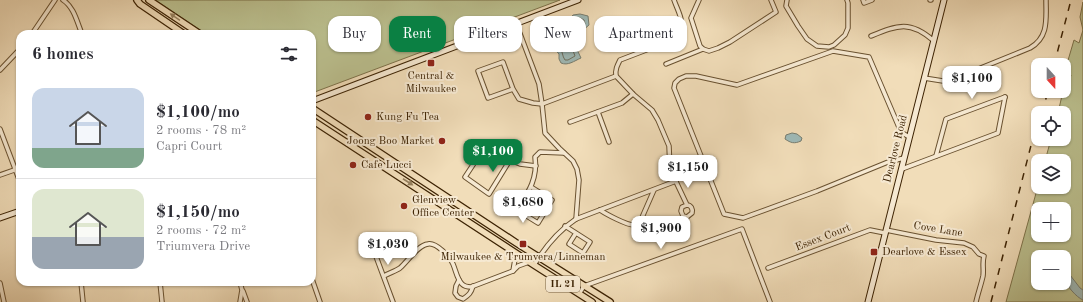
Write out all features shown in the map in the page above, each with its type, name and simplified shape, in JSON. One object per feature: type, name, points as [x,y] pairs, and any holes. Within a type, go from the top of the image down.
[{"type":"main road","points":[[137,0],[140,4],[178,30]]},
{"type":"main road","points":[[149,0],[194,30]]},
{"type":"main road","points":[[522,21],[578,0]]},
{"type":"main road","name":"Dearlove Road","points":[[868,302],[944,0]]},
{"type":"main road","points":[[316,99],[454,47]]},
{"type":"main road","name":"IL 21","points":[[316,111],[610,302]]},
{"type":"main road","name":"IL 21","points":[[316,123],[592,302]]},
{"type":"main road","points":[[364,153],[371,155],[394,170],[398,171],[403,168]]},
{"type":"main road","points":[[0,218],[16,212]]},
{"type":"street","points":[[35,30],[55,0]]},
{"type":"street","points":[[63,0],[67,2],[72,10],[80,30]]},
{"type":"street","points":[[674,0],[680,16]]},
{"type":"street","points":[[699,0],[691,18],[702,49]]},
{"type":"street","points":[[666,64],[702,49],[709,51],[718,48],[776,12],[771,0]]},
{"type":"street","points":[[787,0],[786,6],[807,39],[817,46],[829,47],[834,45],[845,35],[848,28],[847,0]]},
{"type":"street","points":[[863,0],[864,3],[872,0]]},
{"type":"street","points":[[924,78],[943,81],[951,80],[1030,48],[1042,38],[1046,25],[1046,0]]},
{"type":"street","points":[[871,36],[893,27],[910,27],[925,33],[934,41]]},
{"type":"street","points":[[522,39],[539,84],[545,133],[573,161],[577,169],[579,180],[576,219]]},
{"type":"street","points":[[904,158],[888,162],[817,191],[744,218],[724,214],[674,88],[675,83],[679,79],[686,76],[696,76],[736,85],[833,51],[869,58],[901,132],[909,137]]},
{"type":"street","points":[[641,52],[620,60],[617,65],[616,76],[633,94],[652,110],[658,120],[669,146],[670,170],[687,205]]},
{"type":"street","points":[[0,70],[16,53]]},
{"type":"street","points":[[513,89],[488,98],[478,71],[503,62],[513,89],[519,99],[533,104],[542,104],[616,76]]},
{"type":"street","points":[[570,122],[622,103],[633,94]]},
{"type":"street","points":[[902,169],[998,133],[1004,96],[946,118],[936,156]]},
{"type":"street","points":[[598,112],[609,142]]},
{"type":"street","points":[[0,129],[15,169],[0,175]]},
{"type":"street","points":[[510,160],[489,194],[465,177],[486,145],[510,160],[520,164],[536,166]]},
{"type":"street","points":[[531,187],[552,200],[538,224],[516,210],[531,187],[535,177],[535,157],[540,152],[564,153]]},
{"type":"street","points":[[384,276],[400,268],[421,247],[432,243],[440,248],[450,260],[463,285],[466,287],[473,286],[513,271],[518,266],[532,264],[552,239],[565,226],[576,219],[676,181]]},
{"type":"street","points":[[600,210],[621,221],[633,225],[637,224],[640,222],[654,190]]},
{"type":"street","points":[[565,226],[576,233],[590,242],[583,253],[569,244],[576,233]]},
{"type":"street","points":[[579,294],[584,286],[742,229],[770,302]]},
{"type":"street","name":"Essex Court","points":[[768,268],[870,230],[886,231]]},
{"type":"street","name":"Cove Lane","points":[[886,231],[969,244],[979,254],[984,256],[983,276],[976,302]]},
{"type":"street","points":[[368,235],[393,302]]},
{"type":"street","points":[[513,271],[516,253]]},
{"type":"street","points":[[460,280],[456,286],[455,293],[458,297],[463,299],[471,292],[473,286]]},
{"type":"street","points":[[0,283],[4,302]]},
{"type":"street","points":[[81,286],[83,302]]},
{"type":"street","points":[[160,286],[162,302]]},
{"type":"street","points":[[241,286],[247,302]]},
{"type":"street","points":[[314,286],[320,302]]},
{"type":"street","points":[[240,302],[242,290]]},
{"type":"green space","points":[[155,0],[560,0],[517,16],[454,16],[454,40],[446,43],[446,16],[389,16],[389,52],[421,52],[316,92],[316,30],[200,30]]},
{"type":"green space","points":[[1083,2],[1083,30],[1080,17]]},
{"type":"green space","points":[[1083,30],[1083,302],[1006,302],[1031,211],[1031,242],[1071,242],[1071,202],[1034,202],[1036,194],[1071,194],[1071,154],[1047,154],[1049,146],[1071,146],[1071,106],[1060,106],[1061,98],[1071,98],[1071,58],[1069,58],[1074,40],[1079,43]]},
{"type":"water","points":[[580,14],[588,16],[589,25],[586,28],[586,16],[572,16]]},
{"type":"water","points":[[557,52],[578,52],[581,58],[569,64],[564,64],[561,63],[559,59],[559,54]]},
{"type":"water","points":[[792,133],[797,134],[802,138],[801,141],[793,143],[785,139],[786,135]]},
{"type":"water","points":[[1071,276],[1083,290],[1083,300],[1071,290]]},
{"type":"railway","points":[[1056,58],[1071,0]]},
{"type":"railway","points":[[1044,106],[1046,98]]},
{"type":"railway","points":[[991,302],[1031,145]]},
{"type":"place","name":"Central & Milwaukee","points":[[431,63]]},
{"type":"place","name":"Kung Fu Tea","points":[[368,117]]},
{"type":"place","name":"Joong Boo Market","points":[[442,141]]},
{"type":"place","name":"Cafe Lucci","points":[[353,165]]},
{"type":"place","name":"Glenview Office Center","points":[[404,206]]},
{"type":"place","name":"Milwaukee & Trumvera/Linneman","points":[[523,244]]},
{"type":"place","name":"Dearlove & Essex","points":[[874,252]]}]
